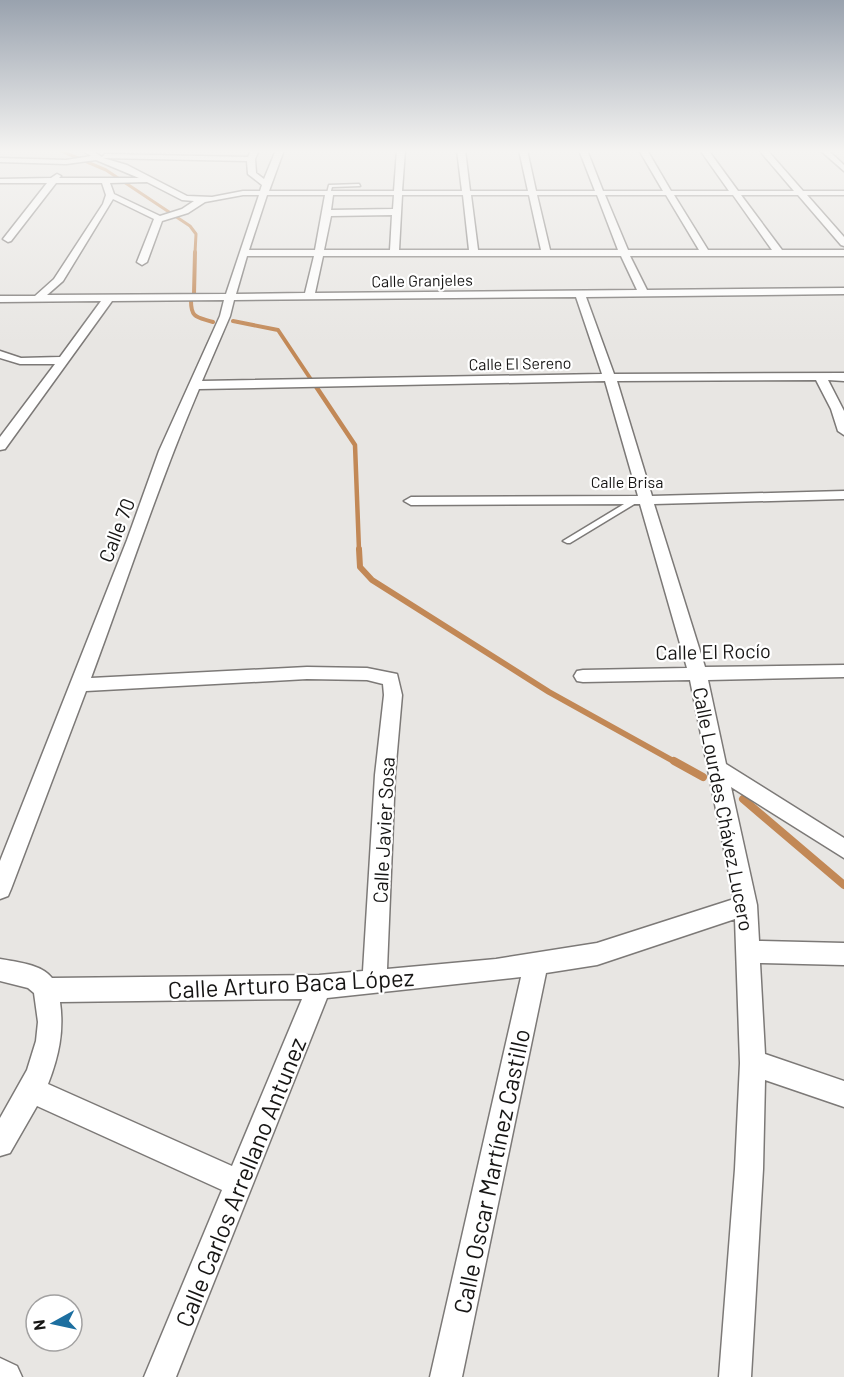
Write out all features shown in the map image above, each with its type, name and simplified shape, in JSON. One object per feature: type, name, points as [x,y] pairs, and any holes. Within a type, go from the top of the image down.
[{"type":"street","points":[[8,239],[27,214]]},
{"type":"street","points":[[38,298],[50,289],[64,272],[101,214]]},
{"type":"street","points":[[153,214],[163,218],[175,214]]},
{"type":"street","name":"Calle 70","points":[[0,889],[135,540],[166,451],[225,316],[256,214]]},
{"type":"street","points":[[309,297],[327,214]]},
{"type":"street","points":[[394,253],[397,214]]},
{"type":"street","points":[[469,214],[474,253]]},
{"type":"street","points":[[538,214],[546,253]]},
{"type":"street","points":[[609,214],[644,294]]},
{"type":"street","points":[[682,214],[705,253]]},
{"type":"street","points":[[750,214],[779,253]]},
{"type":"street","points":[[819,214],[844,243]]},
{"type":"street","points":[[142,262],[163,218]]},
{"type":"street","points":[[244,253],[844,253]]},
{"type":"street","name":"Calle Granjeles","points":[[3,297],[309,297],[844,291]]},
{"type":"street","name":"Calle Lourdes Chávez Lucero","points":[[580,294],[610,379],[642,500],[698,674],[746,905],[750,952],[753,1062],[749,1169],[735,1377]]},
{"type":"street","points":[[0,446],[109,298]]},
{"type":"street","points":[[0,354],[20,361],[64,360]]},
{"type":"street","points":[[820,377],[837,409],[844,431]]},
{"type":"street","name":"Calle El Sereno","points":[[196,385],[844,377]]},
{"type":"street","name":"Calle Brisa","points":[[411,501],[642,500],[844,495]]},
{"type":"street","name":"Calle El Rocío","points":[[584,676],[844,671]]},
{"type":"street","name":"Calle Javier Sosa","points":[[78,685],[307,674],[366,674],[391,679],[393,695],[385,775],[374,983]]},
{"type":"street","points":[[719,769],[844,849]]},
{"type":"street","name":"Calle Arturo Baca López","points":[[46,990],[319,987],[536,965],[597,954],[746,905]]},
{"type":"street","points":[[750,952],[844,954]]},
{"type":"street","name":"Calle Oscar Martínez Castillo","points":[[446,1377],[536,965]]},
{"type":"street","points":[[0,970],[40,982],[46,990],[51,1013],[49,1041],[32,1089],[0,1143]]},
{"type":"street","name":"Calle Carlos Arrellano Antunez","points":[[160,1377],[319,987]]},
{"type":"street","points":[[753,1062],[844,1094]]},
{"type":"street","points":[[32,1089],[240,1184]]},
{"type":"street","points":[[0,1374],[6,1377]]},
{"type":"lane","points":[[567,541],[642,500]]},
{"type":"waterway","points":[[172,214],[190,226],[196,234],[195,253]]},
{"type":"waterway","points":[[194,294],[195,252]]},
{"type":"waterway","points":[[191,301],[194,314],[213,322]]},
{"type":"waterway","points":[[233,321],[278,330],[314,384]]},
{"type":"waterway","points":[[313,382],[355,445],[359,550]]},
{"type":"waterway","points":[[359,549],[360,567],[372,580],[549,692],[677,763]]},
{"type":"waterway","points":[[674,761],[703,777]]},
{"type":"waterway","points":[[743,799],[844,885]]}]
